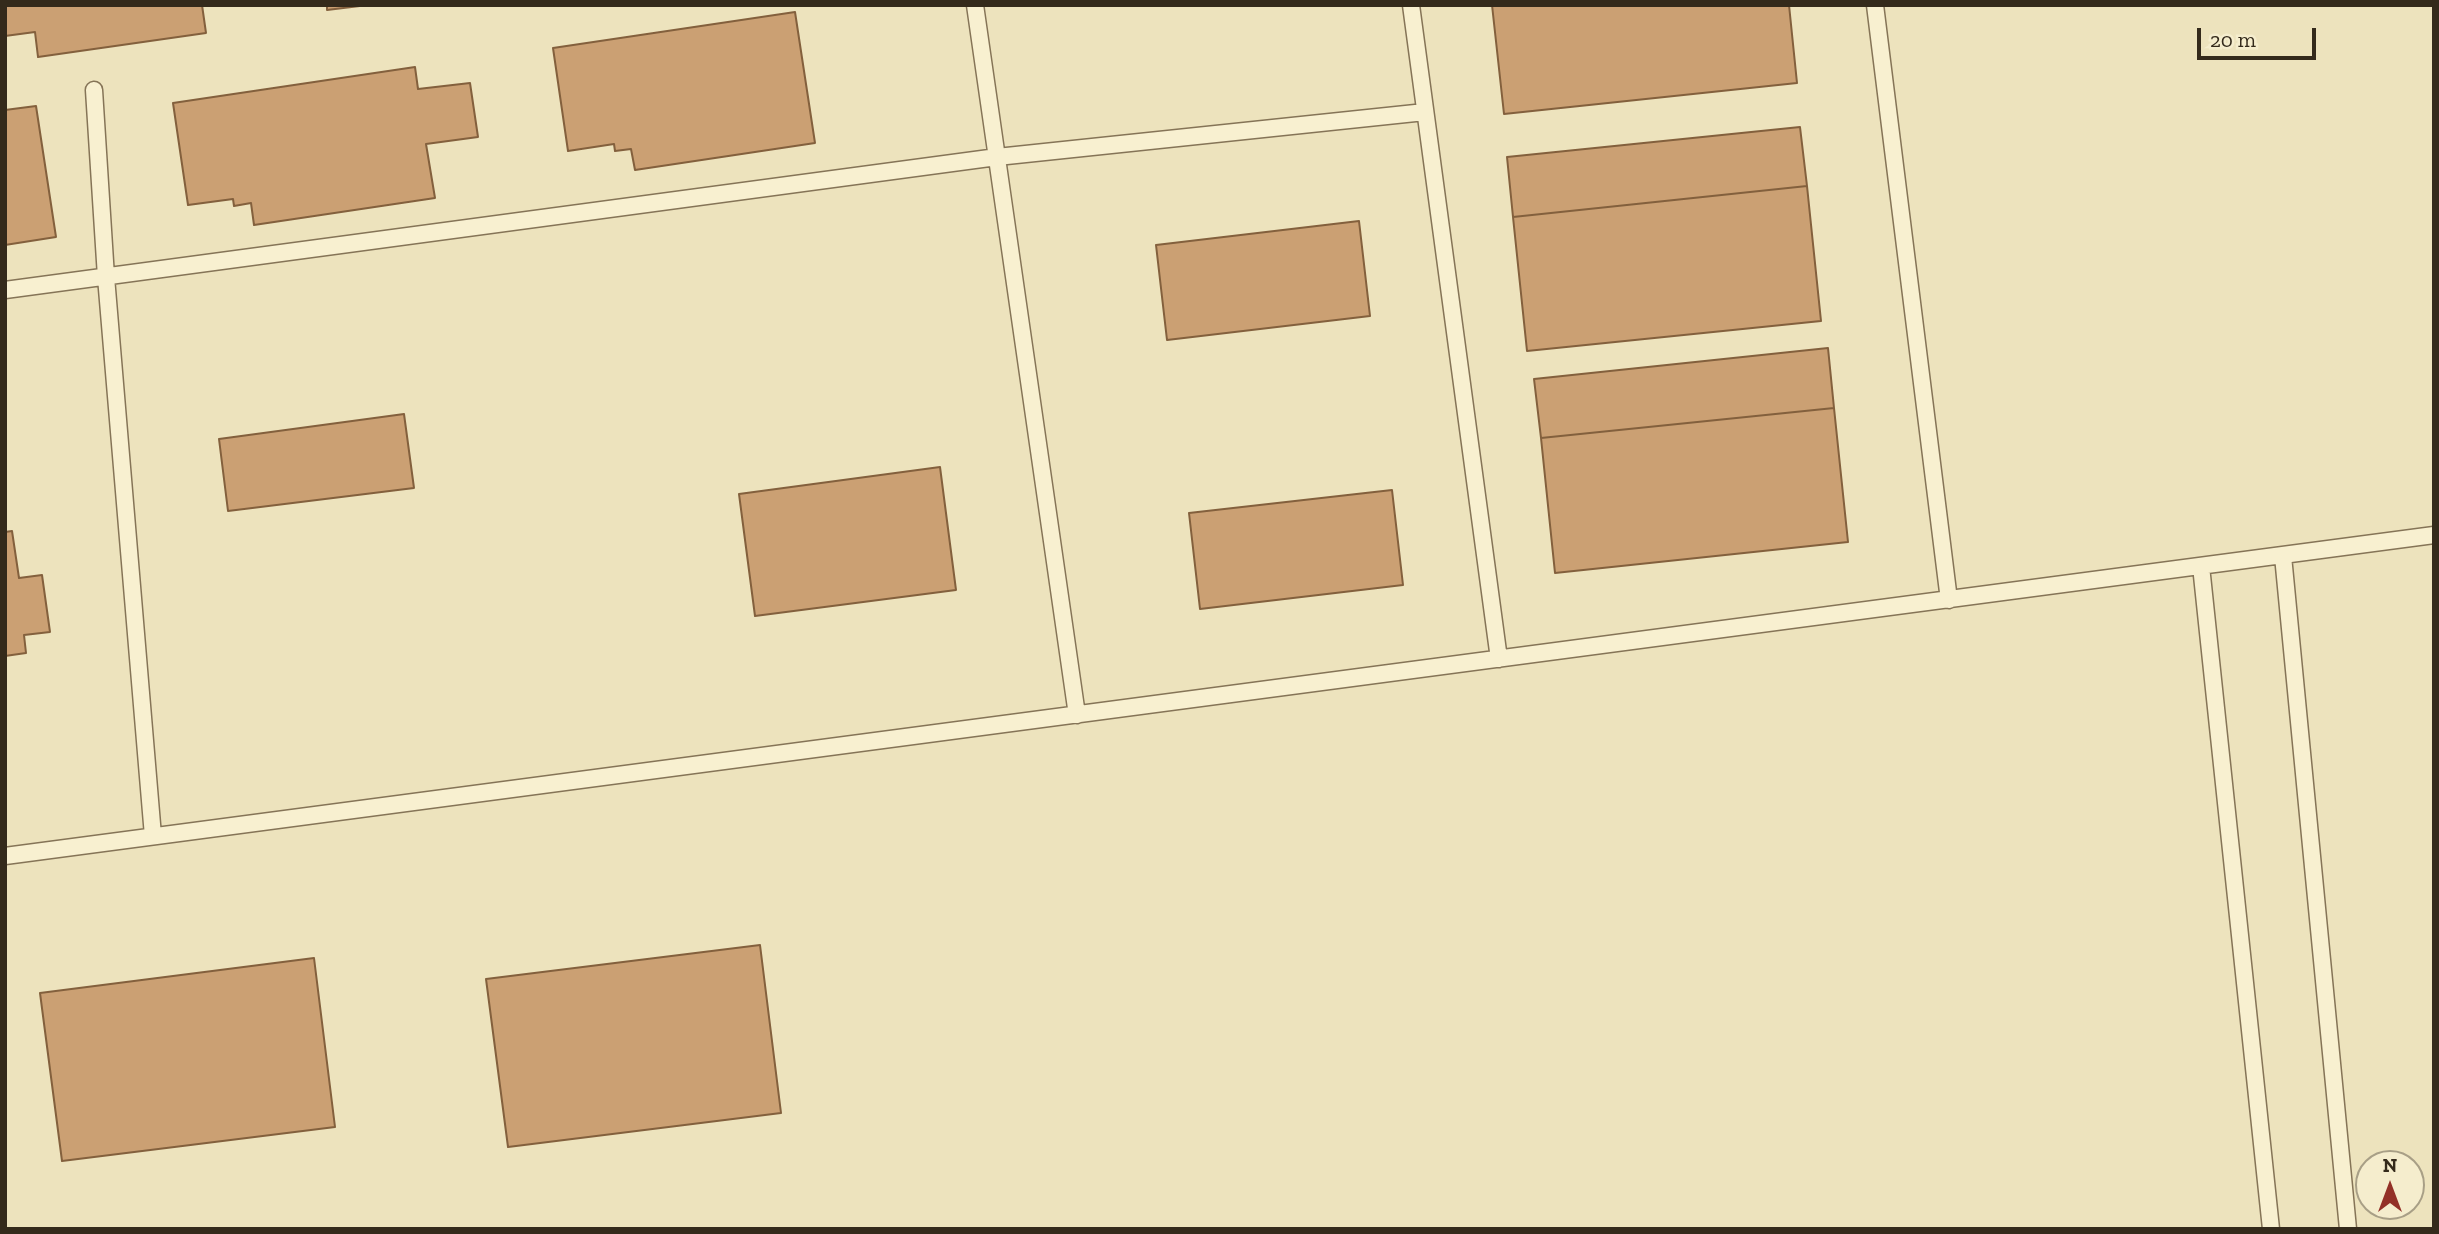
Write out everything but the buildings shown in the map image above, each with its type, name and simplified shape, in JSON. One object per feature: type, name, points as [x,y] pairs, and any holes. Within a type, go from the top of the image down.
[{"type":"lane","points":[[975,5],[1077,715]]},
{"type":"lane","points":[[1411,5],[1499,659]]},
{"type":"lane","points":[[1875,5],[1948,600]]},
{"type":"lane","points":[[94,90],[106,277],[153,836]]},
{"type":"lane","points":[[5,290],[997,156],[1425,112]]},
{"type":"lane","points":[[5,856],[2434,536]]},
{"type":"lane","points":[[2283,556],[2348,1229]]},
{"type":"lane","points":[[2201,566],[2271,1229]]}]
